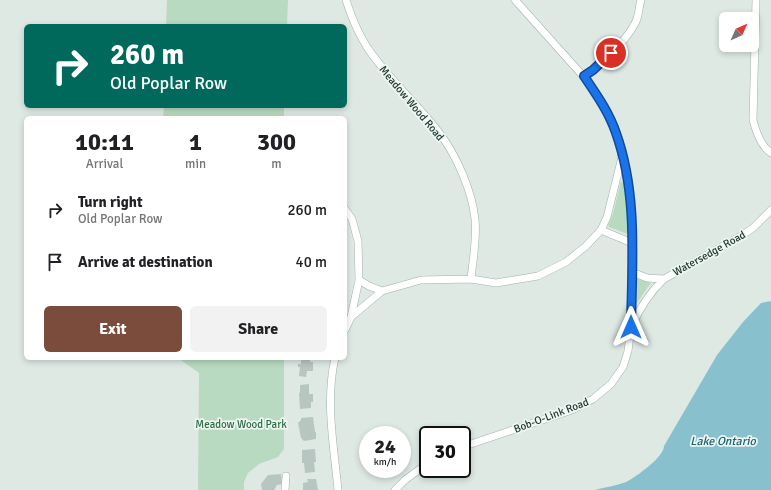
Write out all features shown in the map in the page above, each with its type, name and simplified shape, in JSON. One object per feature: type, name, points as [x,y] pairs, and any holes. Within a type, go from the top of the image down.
[{"type":"street","name":"Meadow Wood Road","points":[[346,0],[351,16],[366,46],[380,65],[441,136],[456,162],[471,196],[475,219],[475,240],[471,279]]},
{"type":"street","name":"Bob-O-Link Road","points":[[471,444],[572,410],[593,399],[611,384],[622,367],[628,351],[631,327],[632,243],[629,184],[616,133],[601,101],[584,76],[515,0]]},
{"type":"street","points":[[584,76],[593,70],[611,53],[627,35],[637,19],[641,0]]},
{"type":"street","points":[[756,0],[753,120],[756,132],[767,150],[771,153]]},
{"type":"street","points":[[351,317],[382,291],[420,280],[471,279],[496,283],[538,276],[566,262],[586,246],[601,230],[607,217],[622,156]]},
{"type":"street","name":"Watersedge Road","points":[[631,327],[638,313],[654,289],[664,279],[741,236],[753,228],[771,210]]},
{"type":"street","points":[[347,212],[352,219],[358,241],[358,280],[351,317],[347,326]]},
{"type":"street","points":[[601,230],[632,243]]},
{"type":"street","name":"Watersedge Road","points":[[632,272],[647,278],[664,279]]},
{"type":"street","points":[[358,280],[382,291]]},
{"type":"street","points":[[335,360],[330,394],[338,490]]},
{"type":"street","points":[[395,490],[419,470]]},
{"type":"street","points":[[286,476],[286,490]]},
{"type":"green space","points":[[167,0],[288,0],[287,24],[166,24]]},
{"type":"green space","points":[[164,108],[284,108],[284,116],[163,116]]},
{"type":"green space","points":[[621,181],[625,184],[630,235],[609,227],[608,225],[613,214]]},
{"type":"green space","points":[[635,278],[651,283],[634,308]]},
{"type":"green space","name":"Meadow Wood Park","points":[[181,360],[284,360],[284,449],[278,457],[259,464],[248,473],[244,482],[244,490],[198,490],[199,373]]},
{"type":"water","name":"Lake Ontario","points":[[771,301],[771,490],[595,490],[626,482],[655,461],[663,450],[717,355],[743,322],[761,303]]},
{"type":"building","points":[[301,360],[310,360],[310,362],[313,362],[313,371],[307,371],[306,377],[299,376],[300,367],[298,367],[298,364],[301,364]]},
{"type":"building","points":[[309,384],[309,394],[313,394],[311,408],[300,409],[300,385]]},
{"type":"building","points":[[313,417],[316,439],[304,441],[301,438],[298,423],[301,418]]},
{"type":"building","points":[[315,449],[315,472],[305,473],[304,463],[302,463],[302,450]]},
{"type":"building","points":[[281,474],[282,484],[277,485],[274,490],[262,490],[261,484],[268,475]]},
{"type":"building","points":[[307,479],[316,479],[318,490],[303,490],[303,483],[308,482]]},
{"type":"route","points":[[611,53],[593,70],[584,76],[601,101],[610,118],[616,133],[629,184],[632,239],[631,327]]}]
